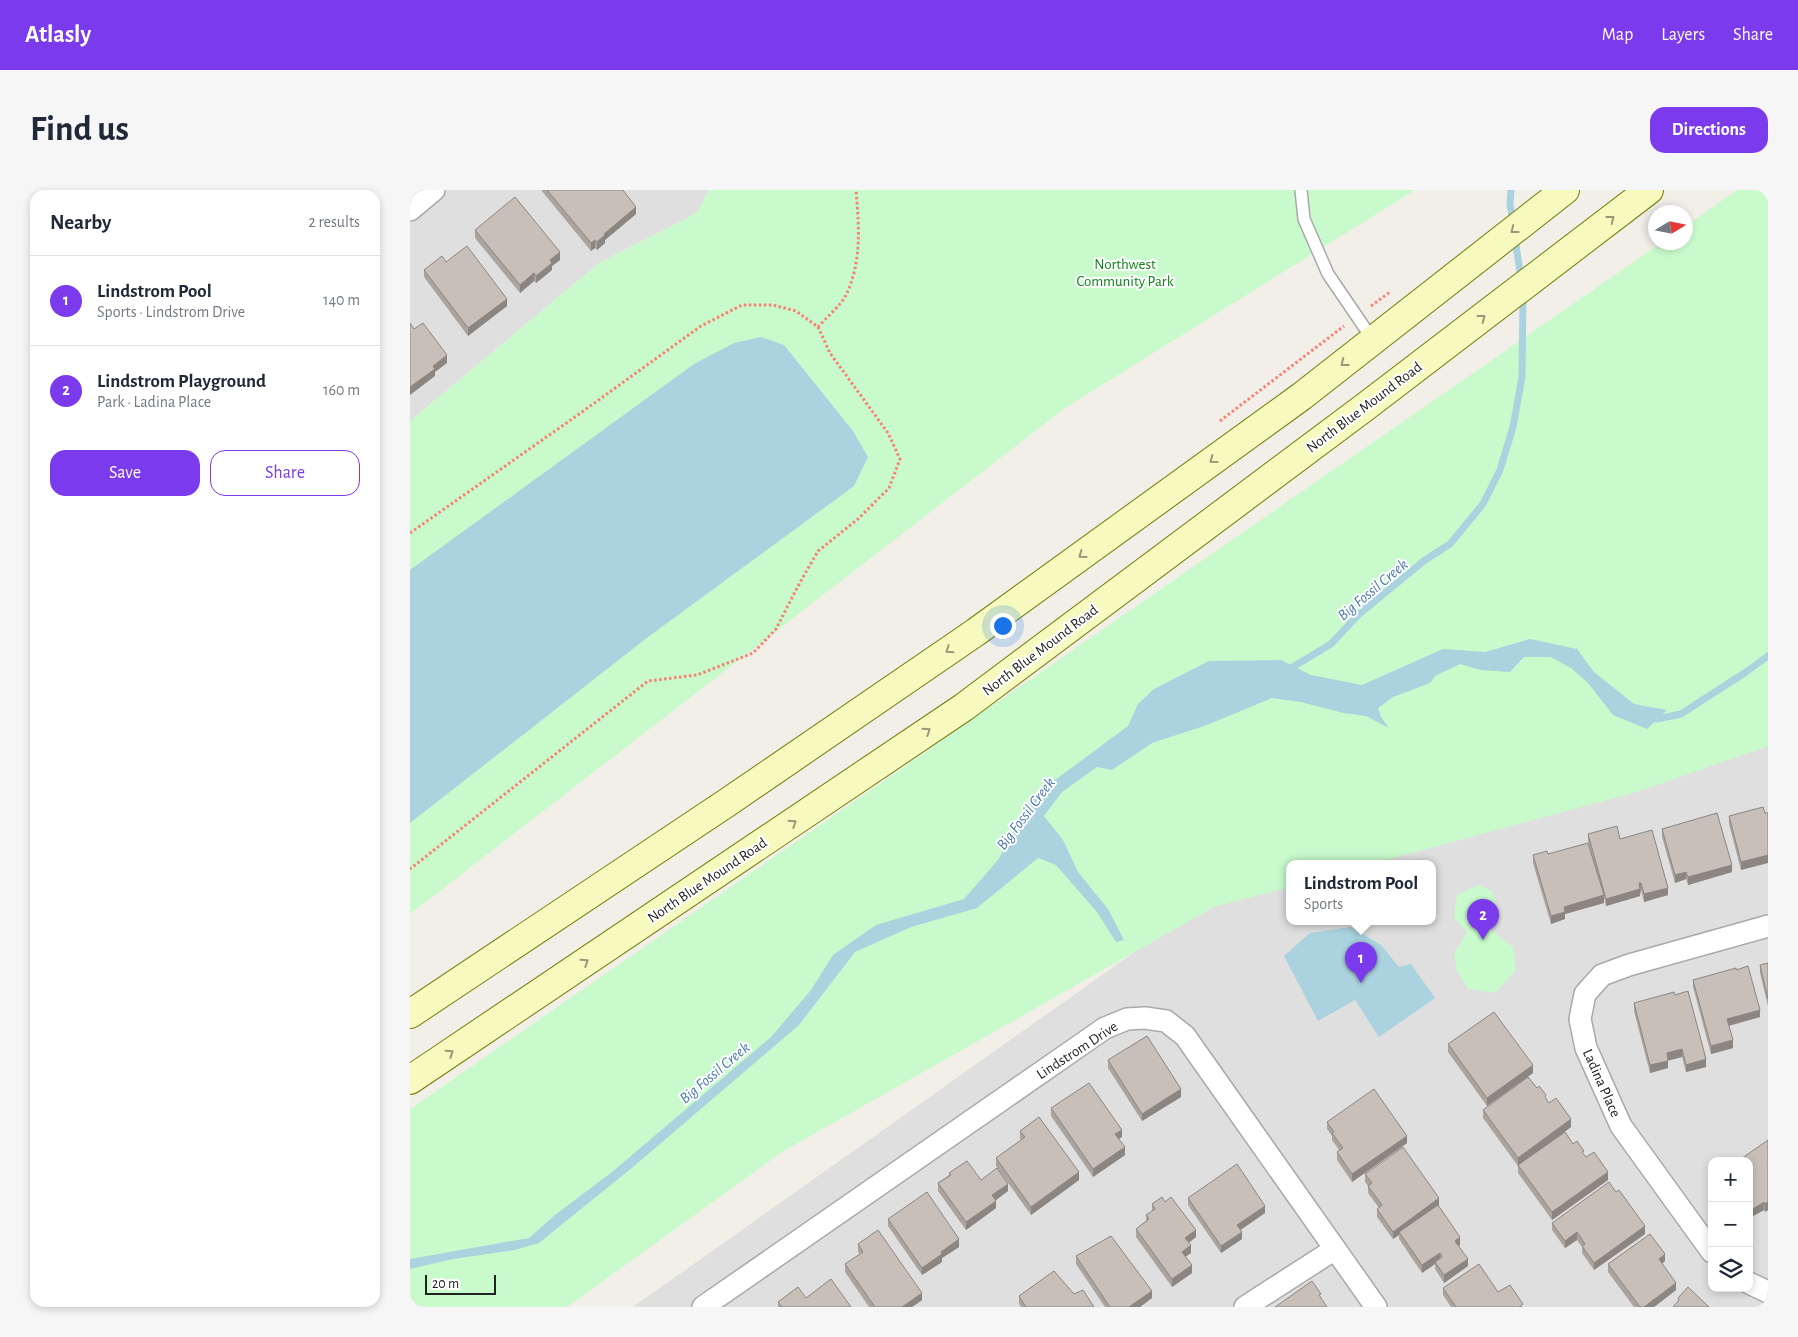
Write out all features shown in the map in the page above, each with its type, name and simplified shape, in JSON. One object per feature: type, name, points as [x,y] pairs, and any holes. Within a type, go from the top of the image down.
[{"type":"main road","name":"North Blue Mound Road","points":[[410,1080],[964,706],[1444,348],[1649,190]]},
{"type":"main road","points":[[410,1014],[728,802],[976,632],[1302,396],[1559,195]]},
{"type":"street","points":[[410,210],[434,190]]},
{"type":"street","name":"Ladina Place","points":[[1708,1247],[1621,1126],[1586,1048],[1580,1019],[1585,994],[1602,975],[1629,965],[1768,926]]},
{"type":"street","name":"Lindstrom Drive","points":[[703,1307],[1105,1028],[1127,1019],[1145,1018],[1166,1021],[1185,1036],[1376,1307]]},
{"type":"street","points":[[1245,1307],[1335,1249]]},
{"type":"street","points":[[1753,1285],[1768,1292]]},
{"type":"lane","points":[[1301,190],[1304,219],[1328,274],[1374,340]]},
{"type":"path","points":[[818,327],[846,296],[858,257],[859,220],[856,190]]},
{"type":"path","points":[[1215,425],[1397,286]]},
{"type":"path","points":[[410,533],[701,326],[742,305],[773,305],[796,311],[818,327],[830,353],[888,434],[900,459],[889,488],[858,519],[818,551],[776,629],[753,653],[697,675],[648,681],[410,869]]},
{"type":"shaded area","points":[[410,190],[709,190],[697,213],[599,263],[410,421]]},
{"type":"shaded area","points":[[1768,735],[1768,1307],[633,1307],[1208,900],[1286,871],[1286,925],[1436,925],[1436,860],[1319,860]]},
{"type":"green space","name":"Northwest Community Park","points":[[709,190],[1415,190],[1065,408],[410,914],[410,421],[599,263],[697,213]]},
{"type":"green space","points":[[1737,190],[1768,190],[1768,746],[1637,792],[1386,860],[1286,860],[1286,888],[1214,907],[782,1152],[567,1307],[410,1307],[410,1109],[1651,250],[1693,250],[1693,221]]},
{"type":"green space","points":[[1478,885],[1492,891],[1498,910],[1489,928],[1513,947],[1516,970],[1495,993],[1468,989],[1457,971],[1454,954],[1467,932],[1454,918],[1457,895]]},
{"type":"water","points":[[761,337],[784,345],[853,431],[868,457],[854,486],[648,637],[410,823],[410,570],[694,364],[734,343]]},
{"type":"water","points":[[1530,639],[1577,649],[1594,672],[1634,704],[1667,710],[1647,729],[1613,715],[1588,683],[1571,668],[1551,657],[1524,657],[1510,672],[1481,670],[1460,664],[1435,676],[1430,683],[1393,697],[1378,708],[1381,717],[1389,728],[1366,716],[1343,713],[1301,702],[1272,698],[1207,725],[1152,743],[1112,770],[1097,767],[1062,792],[1044,816],[1063,840],[1078,872],[1108,909],[1124,940],[1116,942],[1097,912],[1056,865],[1038,858],[977,908],[911,927],[855,952],[799,1025],[633,1167],[539,1243],[515,1250],[453,1259],[410,1269],[410,1259],[529,1238],[555,1215],[612,1172],[771,1037],[811,990],[833,955],[876,925],[964,899],[998,860],[1032,797],[1128,726],[1138,704],[1154,689],[1209,661],[1281,660],[1311,675],[1362,685],[1443,649],[1485,652]]},
{"type":"water","points":[[1351,927],[1381,945],[1399,967],[1411,964],[1435,998],[1379,1037],[1355,1000],[1318,1021],[1284,956],[1310,933]]},
{"type":"building","points":[[547,190],[623,190],[636,207],[597,242],[595,240],[591,243]]},
{"type":"building","points":[[515,197],[560,252],[550,260],[552,263],[536,276],[534,273],[520,285],[475,230]]},
{"type":"building","points":[[467,246],[507,299],[468,328],[424,270],[442,256],[446,262]]},
{"type":"building","points":[[410,323],[414,329],[423,323],[447,355],[433,366],[435,369],[410,387]]},
{"type":"building","points":[[1763,807],[1765,813],[1768,813],[1768,855],[1741,862],[1729,816]]},
{"type":"building","points":[[1717,813],[1732,865],[1688,877],[1686,872],[1675,875],[1662,829]]},
{"type":"building","points":[[1617,826],[1620,839],[1652,830],[1668,888],[1644,894],[1641,883],[1639,883],[1640,889],[1606,899],[1588,834]]},
{"type":"building","points":[[1588,843],[1604,895],[1564,907],[1565,912],[1551,916],[1533,855],[1547,851],[1548,854]]},
{"type":"building","points":[[1768,963],[1768,999],[1760,965]]},
{"type":"building","points":[[1748,966],[1760,1010],[1727,1019],[1733,1040],[1711,1046],[1693,980]]},
{"type":"building","points":[[1688,991],[1706,1059],[1686,1065],[1682,1049],[1667,1053],[1668,1061],[1650,1065],[1634,1003],[1674,992],[1675,995]]},
{"type":"building","points":[[1494,1012],[1533,1065],[1487,1098],[1448,1044]]},
{"type":"building","points":[[1147,1036],[1181,1089],[1142,1114],[1108,1060]]},
{"type":"building","points":[[1528,1077],[1537,1088],[1539,1086],[1549,1103],[1556,1098],[1571,1119],[1518,1158],[1483,1110]]},
{"type":"building","points":[[1089,1083],[1122,1130],[1115,1134],[1125,1147],[1093,1169],[1051,1108]]},
{"type":"building","points":[[1374,1089],[1407,1136],[1352,1174],[1337,1152],[1343,1148],[1332,1133],[1334,1132],[1327,1122]]},
{"type":"building","points":[[1039,1117],[1079,1172],[1031,1207],[996,1158],[1025,1137],[1020,1131]]},
{"type":"building","points":[[1565,1132],[1573,1144],[1577,1141],[1586,1157],[1594,1152],[1608,1172],[1552,1212],[1518,1165]]},
{"type":"building","points":[[1768,1140],[1768,1202],[1765,1204],[1764,1202],[1753,1209],[1753,1157],[1744,1157]]},
{"type":"building","points":[[1403,1147],[1439,1198],[1393,1232],[1377,1209],[1382,1205],[1368,1186],[1372,1183],[1365,1174]]},
{"type":"building","points":[[967,1161],[981,1180],[997,1168],[1008,1184],[992,1195],[996,1201],[966,1222],[938,1183]]},
{"type":"building","points":[[1237,1164],[1265,1206],[1237,1225],[1242,1232],[1221,1246],[1188,1198]]},
{"type":"building","points":[[1609,1182],[1616,1192],[1619,1190],[1645,1226],[1594,1263],[1582,1246],[1585,1244],[1577,1232],[1565,1241],[1552,1223]]},
{"type":"building","points":[[927,1192],[959,1239],[922,1268],[888,1219]]},
{"type":"building","points":[[1162,1197],[1165,1202],[1171,1197],[1196,1230],[1185,1238],[1191,1245],[1182,1252],[1192,1265],[1172,1279],[1136,1229],[1149,1219],[1146,1215],[1155,1209],[1152,1204]]},
{"type":"building","points":[[1438,1205],[1460,1237],[1455,1241],[1468,1259],[1444,1275],[1435,1262],[1442,1257],[1440,1253],[1422,1265],[1399,1232]]},
{"type":"building","points":[[878,1230],[922,1293],[902,1307],[875,1307],[845,1264],[863,1252],[858,1244]]},
{"type":"building","points":[[1650,1234],[1665,1254],[1659,1259],[1676,1283],[1644,1307],[1640,1307],[1608,1264]]},
{"type":"building","points":[[1111,1236],[1152,1291],[1129,1307],[1110,1307],[1076,1256]]},
{"type":"building","points":[[1479,1264],[1498,1292],[1510,1285],[1523,1304],[1519,1307],[1456,1307],[1443,1288]]},
{"type":"building","points":[[1054,1271],[1074,1294],[1083,1290],[1094,1307],[1026,1307],[1019,1296]]},
{"type":"building","points":[[831,1279],[851,1307],[782,1307],[778,1302],[798,1287],[806,1298]]},
{"type":"building","points":[[1312,1281],[1327,1307],[1275,1307]]},
{"type":"building","points":[[1688,1287],[1709,1307],[1673,1307]]},
{"type":"waterway","name":"Big Fossil Creek","points":[[1511,190],[1510,204],[1513,222]]},
{"type":"waterway","name":"Big Fossil Creek","points":[[1515,238],[1521,279]]},
{"type":"waterway","name":"Big Fossil Creek","points":[[1286,671],[1331,644],[1358,615],[1425,560],[1450,544],[1483,504],[1500,470],[1513,427],[1522,377],[1523,294]]},
{"type":"waterway","points":[[1650,717],[1657,719],[1681,714],[1768,656]]},
{"type":"place","name":"Lindstrom Playground","points":[[1483,940]]},
{"type":"place","name":"Lindstrom Pool","points":[[1361,983]]}]
